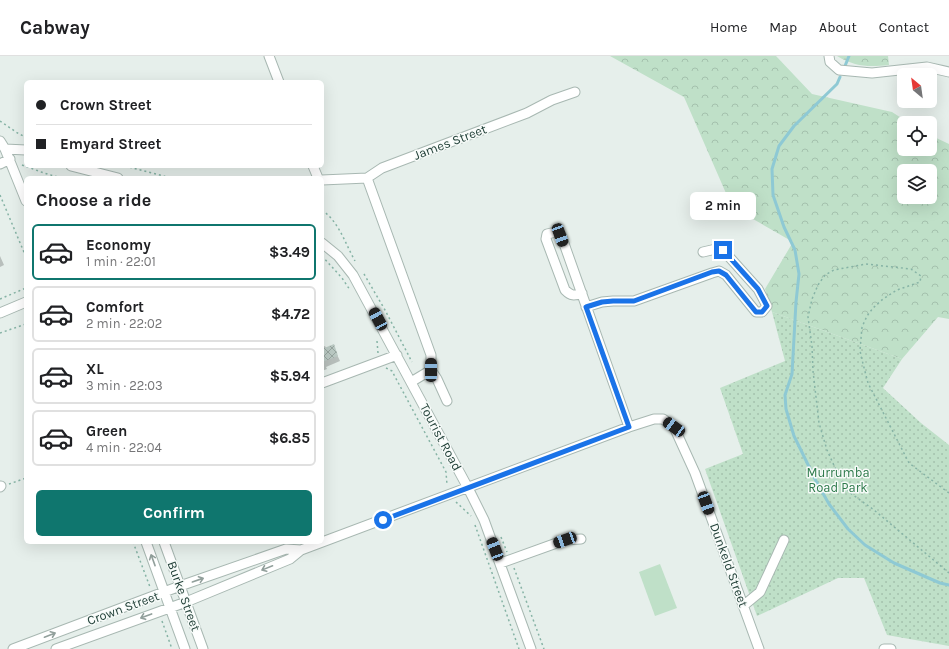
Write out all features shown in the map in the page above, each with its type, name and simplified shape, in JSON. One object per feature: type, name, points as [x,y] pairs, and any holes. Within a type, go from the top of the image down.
[{"type":"street","points":[[269,56],[278,80]]},
{"type":"street","points":[[828,56],[830,62],[839,70],[872,73],[927,67],[949,72]]},
{"type":"street","name":"James Street","points":[[324,180],[367,178],[382,168],[527,113],[552,100],[575,92]]},
{"type":"street","points":[[3,145],[24,150]]},
{"type":"street","points":[[3,145],[24,196]]},
{"type":"street","points":[[0,164],[10,159]]},
{"type":"street","points":[[80,168],[110,176]]},
{"type":"street","name":"Tourist Road","points":[[367,178],[431,355],[431,370],[437,379],[447,401]]},
{"type":"street","points":[[582,293],[574,296],[570,295],[565,290],[546,239],[547,234],[556,232],[560,235],[582,293],[629,427]]},
{"type":"street","name":"Tourist Road","points":[[324,245],[338,256],[353,275],[468,488],[484,520],[501,563],[531,649]]},
{"type":"street","points":[[586,307],[602,302],[634,301],[712,272],[719,271],[726,275],[756,312],[762,312],[767,306],[758,289],[723,250],[716,249],[703,252]]},
{"type":"street","points":[[0,313],[24,303]]},
{"type":"street","points":[[324,382],[397,355]]},
{"type":"street","points":[[411,382],[431,370]]},
{"type":"street","name":"Crown Street","points":[[324,541],[629,427],[654,419],[663,419]]},
{"type":"street","name":"Dunkeld Street","points":[[663,419],[674,427],[695,473],[759,649]]},
{"type":"street","points":[[501,563],[565,540],[580,538]]},
{"type":"street","points":[[743,606],[760,592],[784,540]]},
{"type":"street","name":"Burke Street","points":[[147,544],[185,649]]},
{"type":"street","name":"Burke Street","points":[[165,544],[203,649]]},
{"type":"street","name":"Crown Street","points":[[56,649],[186,602],[290,559],[301,550],[317,544]]},
{"type":"street","name":"Crown Street","points":[[13,649],[180,586],[286,549],[301,550]]},
{"type":"path","points":[[0,121],[24,136]]},
{"type":"path","points":[[18,164],[24,166]]},
{"type":"path","points":[[30,168],[54,176]]},
{"type":"path","points":[[133,168],[163,176]]},
{"type":"path","points":[[0,195],[24,252]]},
{"type":"path","points":[[324,258],[332,265],[353,295]]},
{"type":"path","points":[[949,492],[909,463],[868,383],[860,350],[862,327],[872,308],[897,290],[920,282],[921,276],[911,269],[866,264],[834,270],[825,275],[818,285],[812,299],[808,317],[819,423],[827,450],[837,472],[849,492],[874,510],[949,573]]},
{"type":"path","points":[[0,299],[24,289]]},
{"type":"path","points":[[0,334],[24,325]]},
{"type":"path","points":[[377,340],[378,351],[382,361],[388,370],[392,370],[446,472],[448,485],[457,504],[471,516],[473,520],[519,649]]},
{"type":"path","points":[[1,487],[24,479]]},
{"type":"path","points":[[134,544],[153,597]]},
{"type":"path","points":[[159,611],[172,649]]},
{"type":"green space","points":[[610,56],[776,56],[812,94],[892,112],[898,116],[897,156],[937,156],[937,138],[949,144],[949,319],[938,317],[902,359],[772,312],[765,289],[793,242],[732,207],[684,97]]},
{"type":"green space","points":[[837,56],[888,56],[889,65],[875,66],[856,64]]},
{"type":"green space","name":"Murrumba Road Park","points":[[772,312],[902,359],[883,388],[921,423],[949,445],[949,646],[887,635],[864,578],[838,578],[757,616],[705,469],[743,454],[720,388],[785,361]]},
{"type":"green space","points":[[660,564],[677,608],[655,616],[639,572]]},
{"type":"building","points":[[334,344],[338,356],[324,361],[324,348]]},
{"type":"waterway","points":[[845,66],[849,56]]},
{"type":"waterway","points":[[840,77],[837,84],[794,126],[779,146],[772,169],[773,195],[784,227],[795,250],[799,274],[792,374],[785,395],[786,409],[794,436],[816,481],[829,504],[848,529],[865,545],[894,563],[940,583],[949,585]]},
{"type":"route","points":[[383,520],[629,427],[586,307],[602,302],[634,301],[712,272],[719,271],[726,275],[756,312],[762,312],[767,306],[758,289],[723,250]]}]
